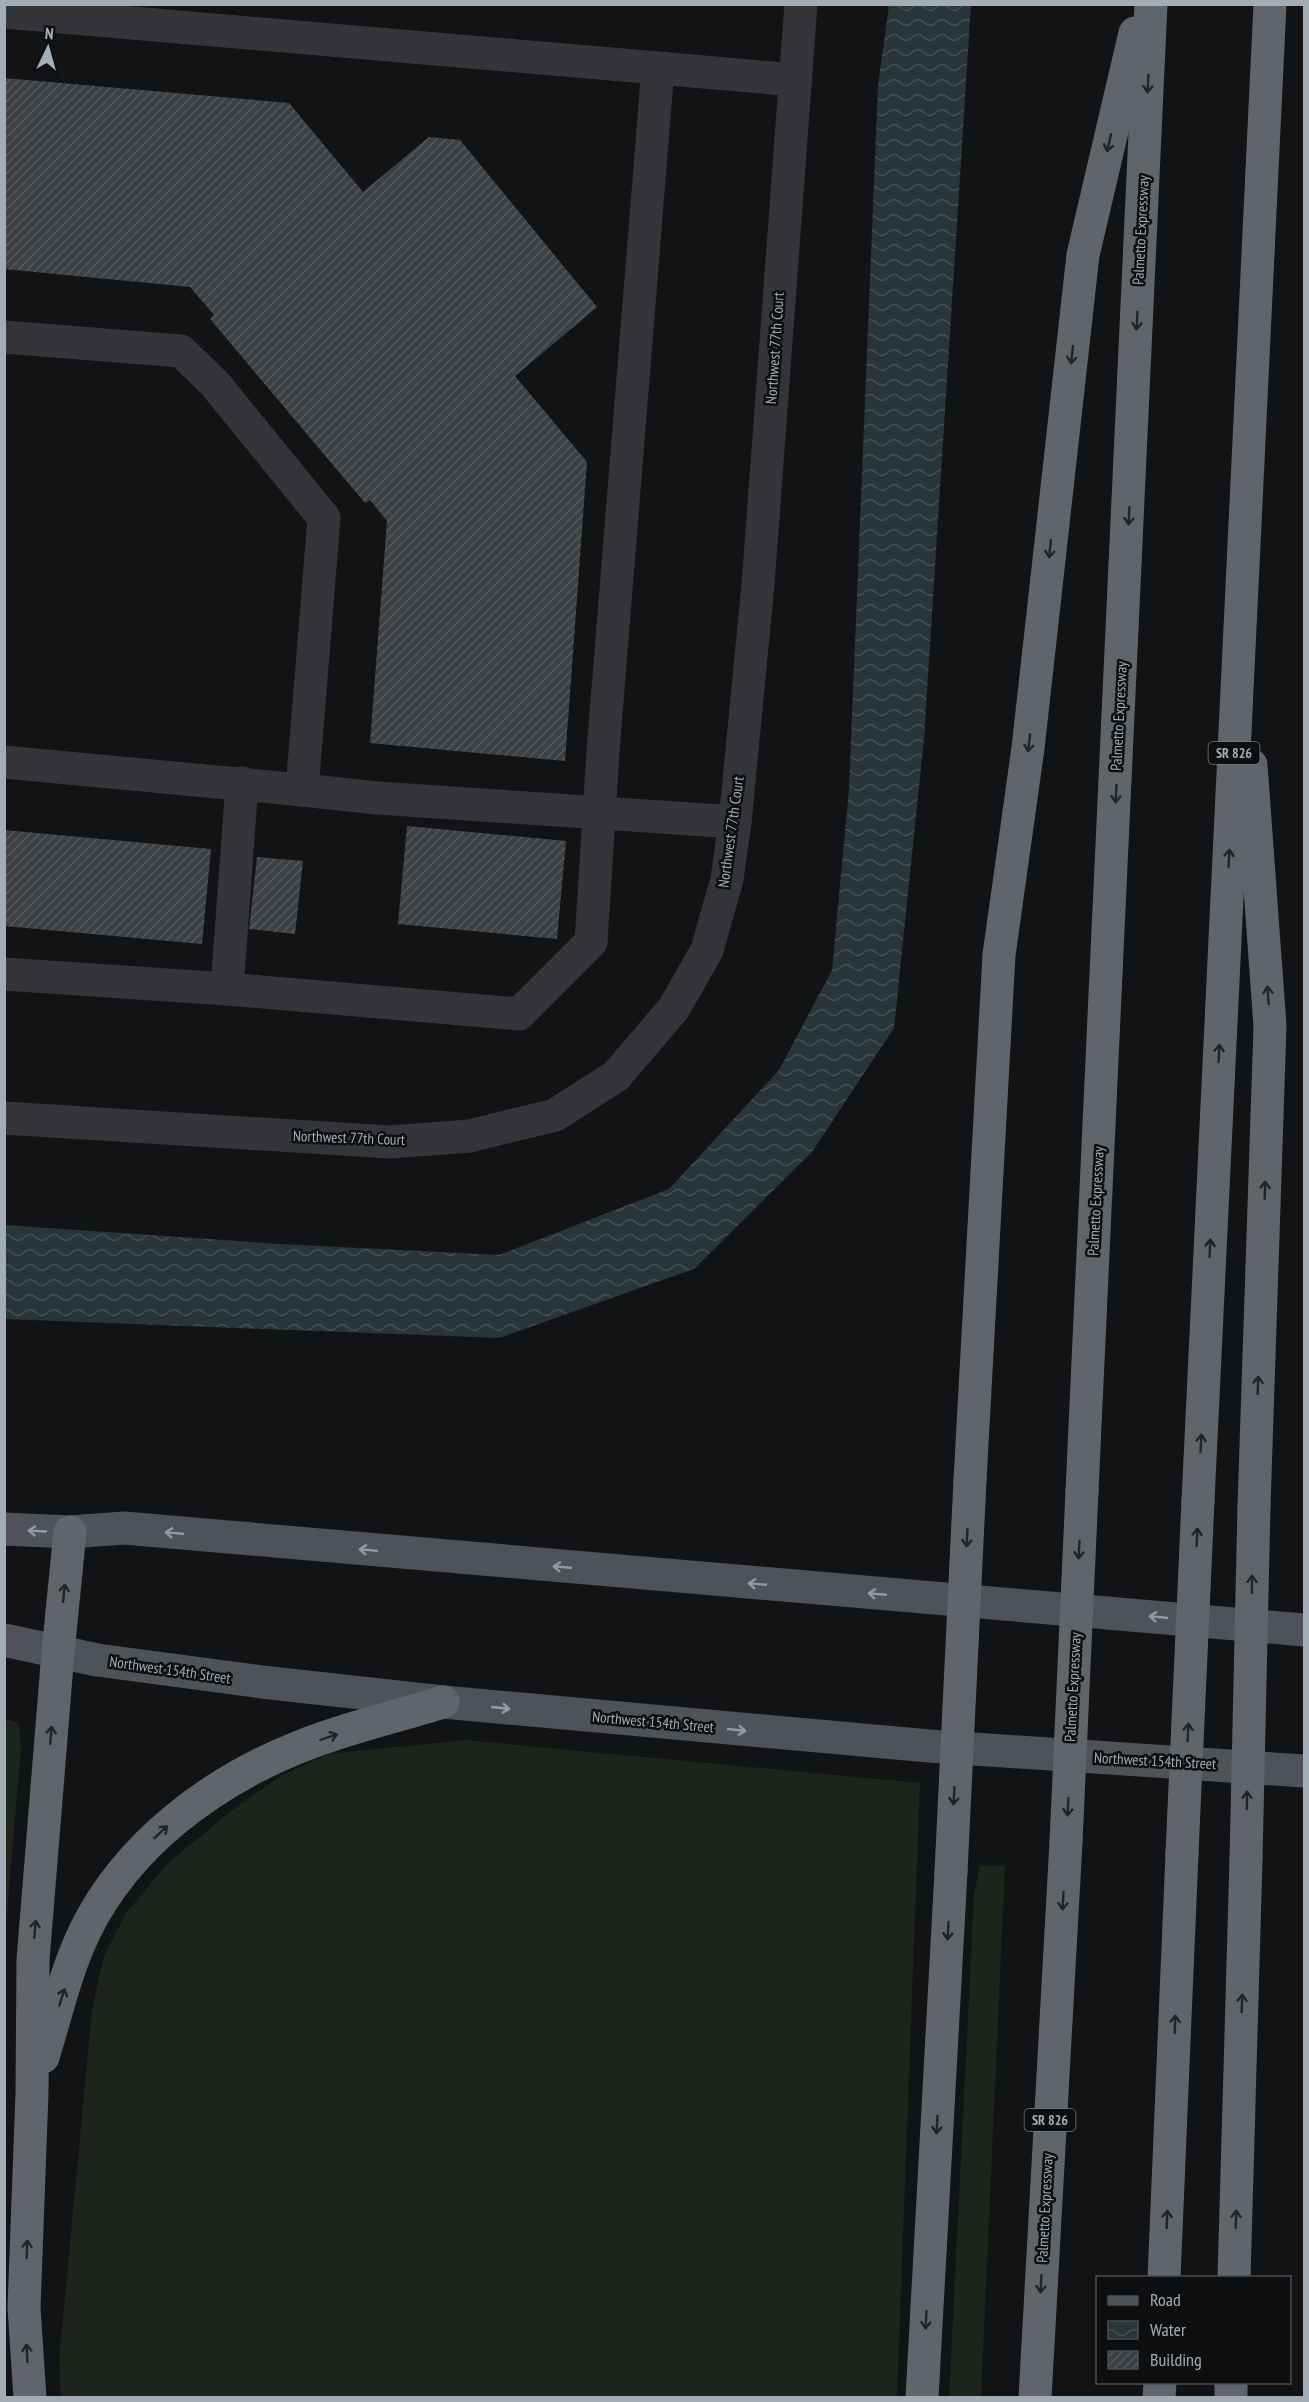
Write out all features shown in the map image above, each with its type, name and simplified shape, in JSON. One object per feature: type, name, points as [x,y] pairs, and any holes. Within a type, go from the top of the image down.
[{"type":"highway","points":[[922,2397],[999,955],[1028,748],[1083,255],[1142,4]]},
{"type":"highway","name":"Palmetto Expressway","points":[[1035,2397],[1066,1842],[1151,4]]},
{"type":"highway","name":"SR 826","points":[[1164,2276],[1198,1501],[1270,4]]},
{"type":"highway","points":[[1234,2276],[1254,1506],[1270,1026],[1240,622]]},
{"type":"highway","points":[[30,2397],[24,2308],[32,2093],[33,1960],[70,1532]]},
{"type":"highway","points":[[32,2093],[60,1999],[85,1931],[113,1887],[146,1846],[209,1794],[269,1760],[318,1740],[443,1702]]},
{"type":"main road","points":[[4,1529],[70,1532],[124,1528],[1305,1630]]},
{"type":"main road","name":"Northwest 154th Street","points":[[4,1640],[97,1660],[250,1681],[443,1702],[929,1746],[1305,1771]]},
{"type":"street","name":"Northwest 77th Court","points":[[4,1118],[390,1142],[470,1136],[555,1115],[616,1076],[674,1008],[707,950],[727,879],[735,822],[758,585],[801,4]]},
{"type":"street","points":[[4,12],[795,80]]},
{"type":"street","points":[[4,974],[227,989],[519,1014],[591,942],[604,740],[658,69]]},
{"type":"street","points":[[4,337],[181,351],[215,384],[324,518],[302,789]]},
{"type":"street","points":[[4,762],[242,783],[378,798],[735,822]]},
{"type":"street","points":[[227,989],[242,783]]},
{"type":"shaded area","points":[[10,1720],[19,1724],[21,1749],[5,1936],[4,1721]]},
{"type":"shaded area","points":[[464,1740],[920,1783],[897,2397],[61,2397],[59,2360],[92,2009],[104,1956],[126,1913],[168,1863],[240,1804],[281,1776],[328,1754]]},
{"type":"shaded area","points":[[980,1865],[1005,1866],[981,2397],[949,2397],[974,1895]]},
{"type":"water","points":[[889,5],[971,5],[924,739],[894,1028],[812,1152],[694,1269],[499,1338],[5,1319],[5,1225],[280,1244],[499,1255],[669,1189],[779,1070],[832,970],[849,789],[878,85]]},
{"type":"building","points":[[4,78],[289,103],[363,192],[429,137],[460,140],[597,307],[515,376],[587,462],[565,761],[370,743],[387,521],[370,500],[365,503],[210,319],[214,315],[190,287],[4,269]]},
{"type":"building","points":[[407,826],[566,841],[557,939],[398,924]]},
{"type":"building","points":[[4,830],[211,849],[202,944],[4,926]]},
{"type":"building","points":[[257,857],[303,861],[295,934],[249,929]]}]
